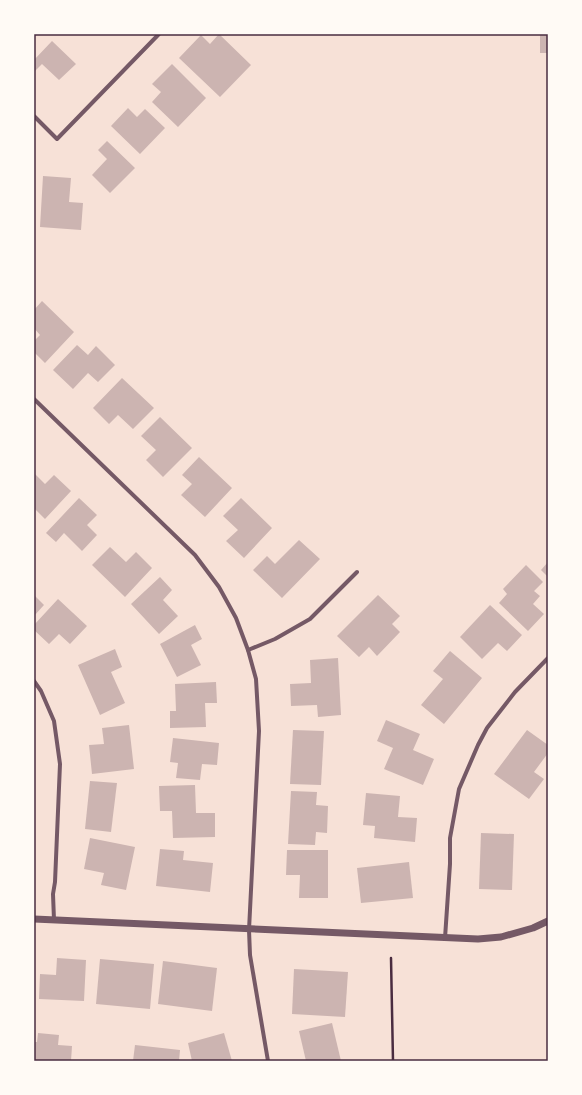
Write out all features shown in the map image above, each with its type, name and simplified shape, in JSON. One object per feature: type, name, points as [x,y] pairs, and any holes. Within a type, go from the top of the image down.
[{"type":"street","points":[[34,116],[58,139],[159,34]]},
{"type":"street","points":[[34,399],[195,555],[222,593],[236,618],[248,650],[256,678],[259,731],[249,930],[250,955],[268,1061]]},
{"type":"street","points":[[248,650],[275,639],[310,619],[357,572]]},
{"type":"street","points":[[445,938],[450,864],[450,838],[459,789],[487,728],[515,692],[548,658]]},
{"type":"street","points":[[34,681],[41,691],[54,721],[60,764],[55,882],[53,894],[54,920]]},
{"type":"street","points":[[34,919],[249,930],[478,939],[501,937],[533,928],[548,921]]},
{"type":"path","points":[[391,958],[393,1061]]},
{"type":"building","points":[[219,34],[251,65],[220,97],[179,58],[201,35],[210,44]]},
{"type":"building","points":[[540,34],[548,34],[548,53],[540,53]]},
{"type":"building","points":[[52,41],[76,64],[59,80],[42,64],[34,72],[34,60]]},
{"type":"building","points":[[172,64],[206,98],[178,127],[152,102],[161,92],[152,84]]},
{"type":"building","points":[[128,108],[137,117],[145,109],[165,128],[140,154],[111,126]]},
{"type":"building","points":[[107,141],[135,168],[110,193],[92,175],[107,159],[98,150]]},
{"type":"building","points":[[43,176],[71,178],[69,202],[83,203],[81,230],[40,227]]},
{"type":"building","points":[[42,301],[74,332],[45,363],[34,352],[34,341],[40,335],[34,328],[34,310]]},
{"type":"building","points":[[77,345],[88,355],[96,346],[115,365],[98,382],[88,373],[73,389],[53,370]]},
{"type":"building","points":[[122,378],[154,408],[133,429],[118,415],[109,424],[93,408]]},
{"type":"building","points":[[160,417],[192,448],[163,477],[146,460],[156,450],[141,436]]},
{"type":"building","points":[[199,457],[232,488],[205,517],[181,495],[192,484],[182,475]]},
{"type":"building","points":[[34,473],[45,484],[54,475],[71,491],[45,519],[34,508]]},
{"type":"building","points":[[79,498],[97,515],[87,525],[97,535],[82,551],[64,533],[56,542],[46,533]]},
{"type":"building","points":[[241,498],[272,528],[244,558],[226,541],[238,530],[223,516]]},
{"type":"building","points":[[299,540],[320,559],[282,598],[253,570],[267,556],[275,564]]},
{"type":"building","points":[[110,547],[126,562],[136,552],[152,568],[125,597],[92,565]]},
{"type":"building","points":[[548,562],[548,577],[541,570]]},
{"type":"building","points":[[526,565],[543,582],[534,591],[540,596],[533,604],[544,614],[528,631],[499,603],[507,594],[503,589]]},
{"type":"building","points":[[160,577],[172,590],[163,600],[178,616],[159,634],[131,604]]},
{"type":"building","points":[[34,595],[44,605],[34,616]]},
{"type":"building","points":[[378,595],[400,616],[392,624],[400,632],[377,656],[369,647],[359,657],[337,636]]},
{"type":"building","points":[[58,599],[87,626],[70,644],[59,634],[49,644],[34,630],[34,625]]},
{"type":"building","points":[[490,605],[522,635],[507,651],[498,643],[482,659],[460,637]]},
{"type":"building","points":[[195,625],[202,639],[191,645],[201,665],[177,677],[160,644]]},
{"type":"building","points":[[115,649],[122,667],[111,672],[125,703],[100,715],[78,665]]},
{"type":"building","points":[[450,651],[482,678],[444,724],[421,705],[443,679],[433,671]]},
{"type":"building","points":[[338,658],[341,715],[318,717],[317,705],[291,706],[290,684],[311,683],[310,660]]},
{"type":"building","points":[[216,682],[217,703],[205,703],[206,727],[170,728],[170,711],[176,711],[175,684]]},
{"type":"building","points":[[386,720],[420,734],[413,750],[434,759],[423,785],[384,769],[393,748],[377,741]]},
{"type":"building","points":[[129,725],[134,769],[92,774],[89,745],[104,744],[102,728]]},
{"type":"building","points":[[293,730],[324,731],[321,785],[290,784]]},
{"type":"building","points":[[527,730],[548,745],[548,753],[534,772],[544,779],[529,799],[494,774]]},
{"type":"building","points":[[173,738],[219,743],[217,765],[202,764],[200,780],[176,778],[178,763],[170,762]]},
{"type":"building","points":[[90,781],[117,783],[111,832],[85,829]]},
{"type":"building","points":[[195,785],[196,813],[215,813],[215,837],[173,838],[172,811],[160,811],[159,786]]},
{"type":"building","points":[[291,791],[317,792],[316,805],[328,806],[327,833],[316,832],[315,845],[288,844]]},
{"type":"building","points":[[366,793],[400,796],[398,817],[417,818],[415,842],[374,838],[375,826],[363,825]]},
{"type":"building","points":[[481,833],[514,834],[512,890],[479,889]]},
{"type":"building","points":[[90,838],[135,847],[126,890],[101,885],[104,873],[84,869]]},
{"type":"building","points":[[160,849],[184,851],[183,860],[213,863],[210,892],[156,886]]},
{"type":"building","points":[[287,850],[328,850],[328,898],[299,898],[300,875],[286,875]]},
{"type":"building","points":[[409,862],[413,898],[361,903],[357,868]]},
{"type":"building","points":[[57,958],[86,960],[84,1001],[39,999],[40,974],[56,975]]},
{"type":"building","points":[[100,959],[154,964],[150,1009],[96,1004]]},
{"type":"building","points":[[163,961],[217,968],[212,1011],[158,1004]]},
{"type":"building","points":[[294,969],[348,972],[345,1017],[292,1014]]},
{"type":"building","points":[[332,1023],[341,1061],[306,1061],[299,1031]]},
{"type":"building","points":[[38,1033],[59,1035],[58,1045],[72,1046],[71,1061],[34,1061],[34,1042],[37,1042]]},
{"type":"building","points":[[224,1033],[232,1061],[192,1061],[188,1043]]},
{"type":"building","points":[[135,1045],[180,1050],[179,1061],[133,1061]]}]
